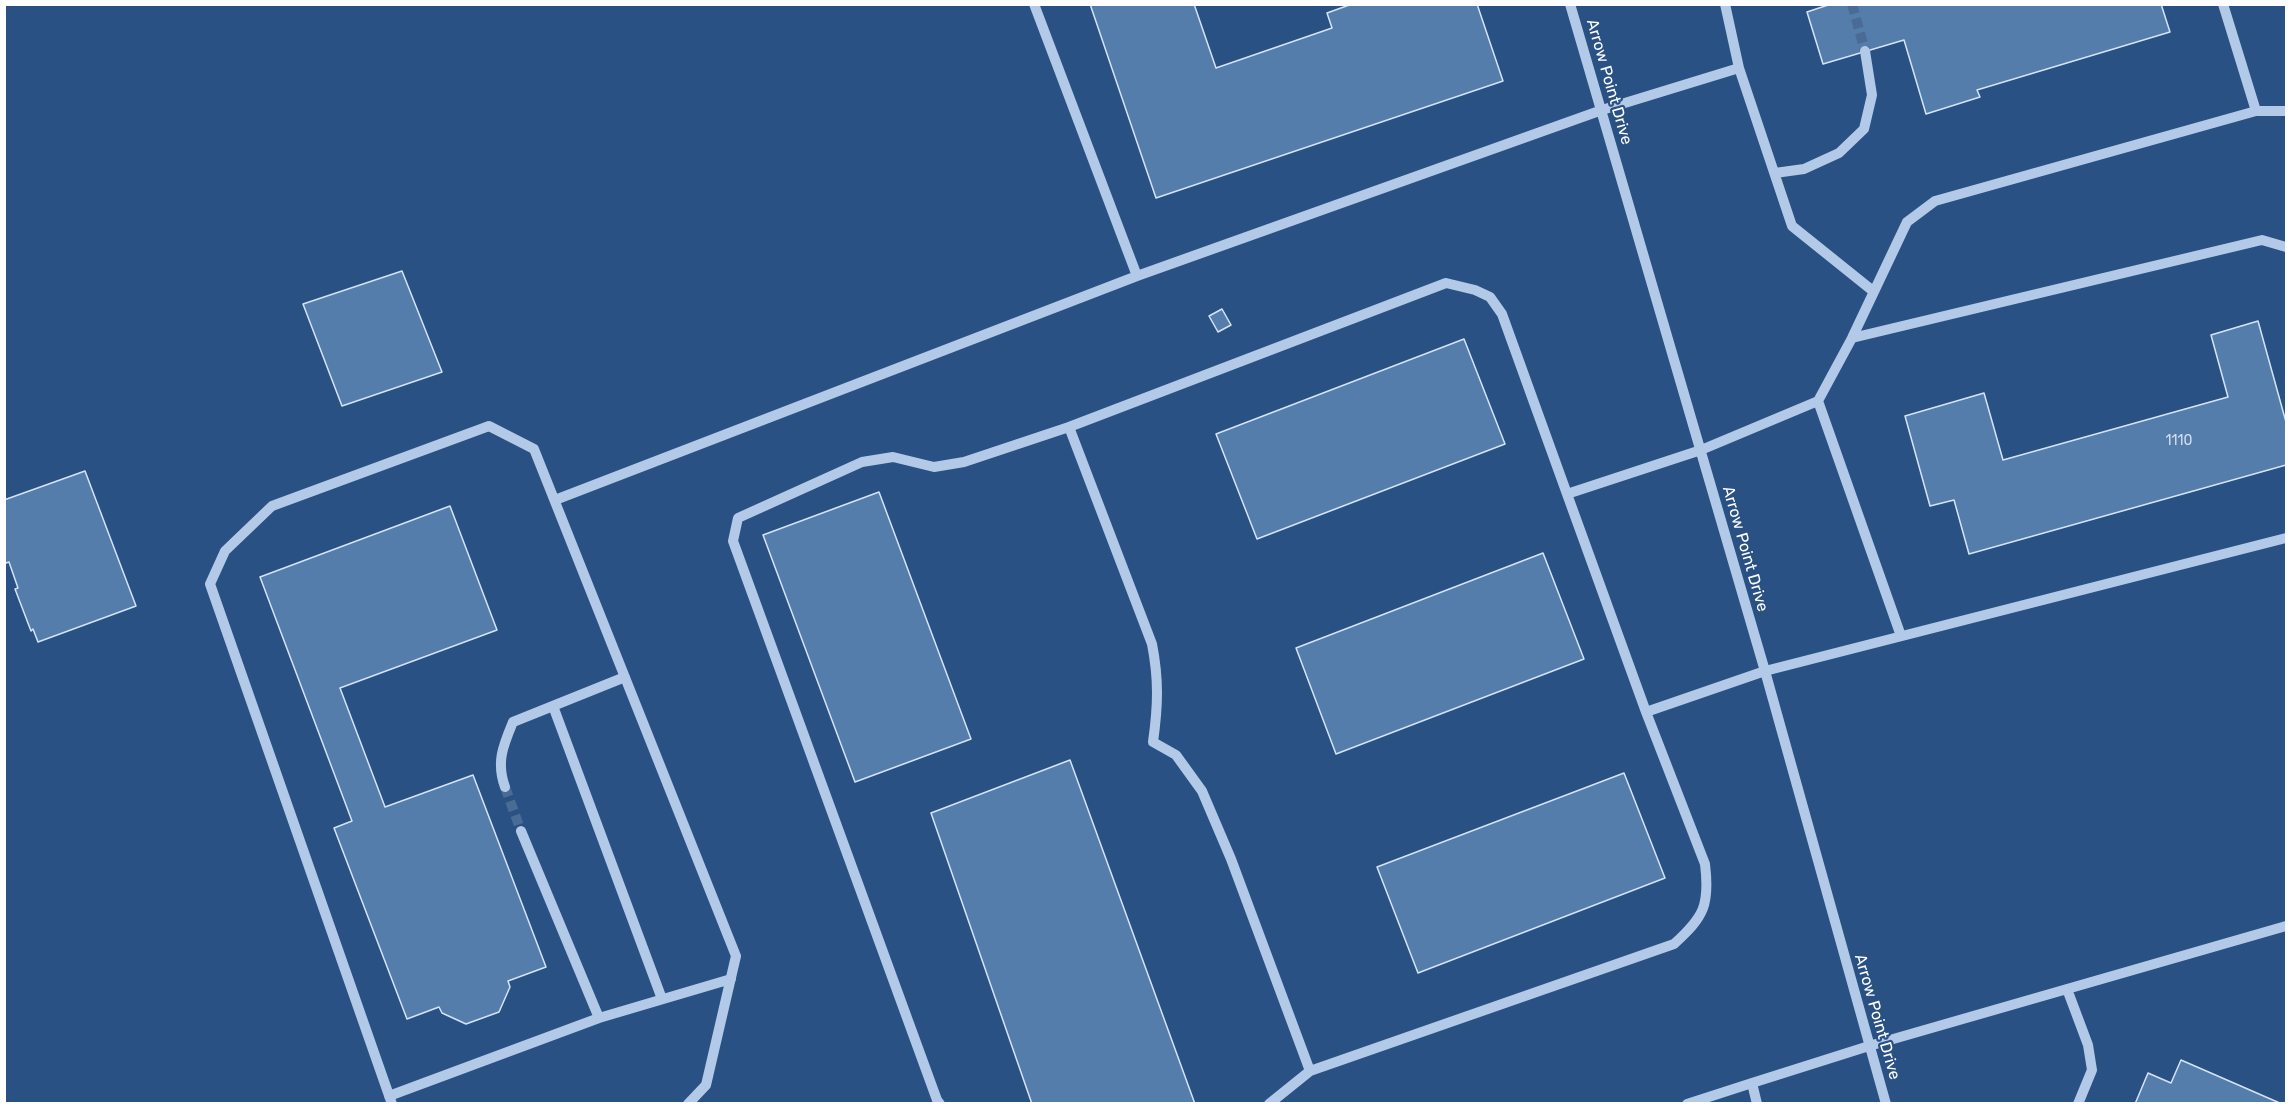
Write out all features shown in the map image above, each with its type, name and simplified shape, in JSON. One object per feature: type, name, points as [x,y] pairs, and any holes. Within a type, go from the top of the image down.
[{"type":"street","points":[[1034,4],[1137,276]]},
{"type":"street","name":"Arrow Point Drive","points":[[1570,4],[1765,671],[1886,1104]]},
{"type":"street","points":[[1725,4],[1739,68],[1792,226],[1873,291]]},
{"type":"street","points":[[2223,4],[2256,111]]},
{"type":"street","points":[[1775,173],[1804,169],[1839,153],[1864,129],[1872,95],[1865,51]]},
{"type":"street","points":[[555,500],[1137,276],[1602,110],[1739,68]]},
{"type":"street","points":[[1567,494],[1701,450],[1818,401],[1852,338],[1907,222],[1935,201],[2256,111],[2286,111]]},
{"type":"street","points":[[1852,338],[2262,240],[2286,247]]},
{"type":"street","points":[[940,1104],[733,541],[738,518],[862,462],[893,457],[934,467],[954,464],[1069,427],[1446,283],[1475,290],[1490,297],[1502,314],[1646,712],[1705,864],[1708,890],[1704,909],[1689,931],[1674,944],[1311,1071],[1269,1104]]},
{"type":"street","points":[[1818,401],[1901,636]]},
{"type":"street","points":[[688,1104],[706,1085],[731,979],[736,957],[534,449],[489,426],[272,506],[225,551],[210,584],[391,1100],[599,1018],[731,979]]},
{"type":"street","points":[[1069,427],[1152,644],[1157,673],[1158,703],[1153,742],[1176,755],[1202,791],[1231,859],[1311,1071]]},
{"type":"street","points":[[1646,712],[1765,671],[2286,538]]},
{"type":"street","points":[[505,787],[500,772],[504,744],[513,722],[625,677]]},
{"type":"street","points":[[553,706],[662,999]]},
{"type":"street","points":[[522,831],[599,1018]]},
{"type":"street","points":[[1687,1104],[1869,1046],[2286,926]]},
{"type":"street","points":[[2067,989],[2088,1045],[2091,1070],[2088,1084],[2078,1104]]},
{"type":"street","points":[[1752,1083],[1757,1104]]},
{"type":"building","points":[[1090,4],[1194,4],[1216,68],[1332,28],[1327,13],[1352,4],[1477,4],[1503,81],[1156,198]]},
{"type":"building","points":[[1831,4],[2161,4],[2170,32],[1977,90],[1980,97],[1926,114],[1904,40],[1823,64],[1807,12]]},
{"type":"building","points":[[402,271],[442,372],[342,406],[303,304]]},
{"type":"building","points":[[1222,309],[1231,325],[1218,332],[1209,316]]},
{"type":"building","points":[[2258,321],[2286,422],[2286,465],[1969,554],[1954,500],[1930,506],[1905,416],[1984,393],[2003,460],[2228,397],[2211,335]]},
{"type":"building","points":[[1464,339],[1505,444],[1257,539],[1216,434]]},
{"type":"building","points":[[85,471],[136,606],[38,642],[33,629],[31,631],[15,589],[18,588],[9,562],[6,563],[4,560],[4,500]]},
{"type":"building","points":[[879,492],[971,739],[855,782],[763,535]]},
{"type":"building","points":[[450,506],[497,630],[340,688],[385,807],[473,775],[546,967],[508,981],[510,987],[499,1012],[466,1024],[442,1013],[439,1007],[407,1019],[334,828],[352,821],[260,577]]},
{"type":"building","points":[[1543,553],[1584,659],[1336,754],[1296,648]]},
{"type":"building","points":[[1070,760],[1195,1104],[1032,1104],[931,813]]},
{"type":"building","points":[[1624,773],[1665,878],[1418,973],[1377,867]]},
{"type":"building","points":[[2181,1060],[2282,1104],[2135,1104],[2148,1073],[2171,1083]]},
{"type":"tunnel","points":[[1852,4],[1865,51]]},
{"type":"tunnel","points":[[505,787],[521,831]]}]
